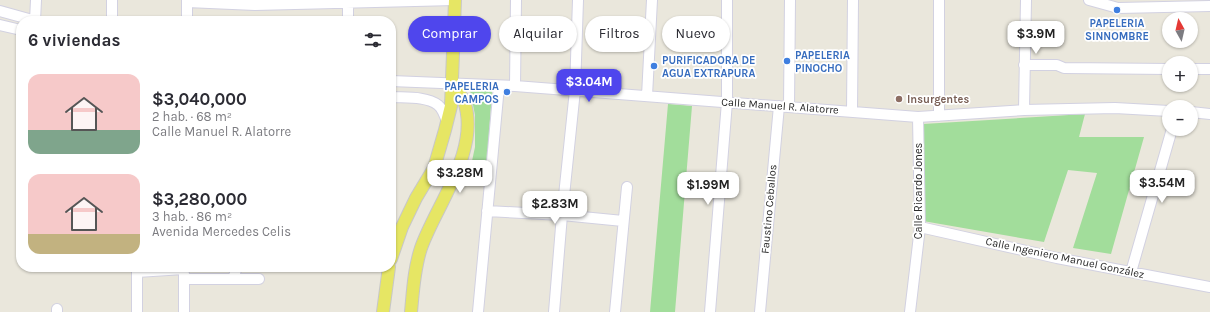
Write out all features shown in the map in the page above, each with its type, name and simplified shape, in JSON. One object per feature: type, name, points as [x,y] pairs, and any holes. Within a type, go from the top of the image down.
[{"type":"main road","points":[[396,244],[402,227],[416,198],[434,168],[451,106],[455,0]]},
{"type":"main road","points":[[411,312],[417,262],[428,232],[457,171],[466,136],[467,119],[463,100],[452,84]]},
{"type":"main road","points":[[383,312],[388,272]]},
{"type":"street","points":[[35,16],[36,0]]},
{"type":"street","points":[[112,0],[112,16]]},
{"type":"street","points":[[187,16],[187,1],[255,5],[348,1],[455,0]]},
{"type":"street","points":[[515,86],[516,0]]},
{"type":"street","points":[[554,312],[575,90],[578,0]]},
{"type":"street","points":[[647,96],[652,0]]},
{"type":"street","points":[[710,312],[727,102],[727,0]]},
{"type":"street","name":"Faustino Ceballos","points":[[760,312],[784,106],[790,0]]},
{"type":"street","points":[[852,112],[853,0]]},
{"type":"street","points":[[939,0],[939,116]]},
{"type":"street","points":[[1024,110],[1026,0]]},
{"type":"street","points":[[1089,0],[1118,8],[1210,6]]},
{"type":"street","points":[[348,1],[348,16]]},
{"type":"street","points":[[0,11],[18,16]]},
{"type":"street","points":[[0,25],[16,29]]},
{"type":"street","points":[[1024,65],[1057,65],[1064,68],[1162,69]]},
{"type":"street","points":[[1198,69],[1210,69]]},
{"type":"street","name":"Calle Manuel R. Alatorre","points":[[396,81],[575,90],[918,117],[1024,110],[1115,108],[1162,111]]},
{"type":"street","points":[[478,312],[499,86]]},
{"type":"street","points":[[396,97],[431,102],[442,110],[447,122]]},
{"type":"street","points":[[1198,113],[1210,114]]},
{"type":"street","name":"Calle Ricardo Jones","points":[[910,312],[920,227],[918,117]]},
{"type":"street","points":[[1131,272],[1170,136]]},
{"type":"street","points":[[615,312],[627,187]]},
{"type":"street","points":[[487,211],[623,220]]},
{"type":"street","name":"Calle Ingeniero Manuel González","points":[[920,227],[1057,258],[1210,287]]},
{"type":"street","points":[[137,272],[137,312]]},
{"type":"street","points":[[184,312],[184,272],[234,279],[259,279]]},
{"type":"street","points":[[234,279],[236,272]]},
{"type":"green space","points":[[470,90],[492,91],[487,162],[472,161],[475,147],[475,115]]},
{"type":"green space","points":[[668,104],[692,106],[675,312],[650,312]]},
{"type":"green space","points":[[1085,114],[1079,137],[1144,137],[1111,254],[1073,248],[1097,173],[1068,170],[1044,242],[923,221],[923,124]]},
{"type":"place","name":"PAPELERIA SINNOMBRE","points":[[1117,10]]},
{"type":"place","name":"PAPELERIA PINOCHO","points":[[787,61]]},
{"type":"place","name":"PURIFICADORA DE AGUA EXTRAPURA","points":[[654,66]]},
{"type":"place","name":"PAPELERIA CAMPOS","points":[[507,92]]},
{"type":"place","name":"Insurgentes","points":[[899,99]]}]
